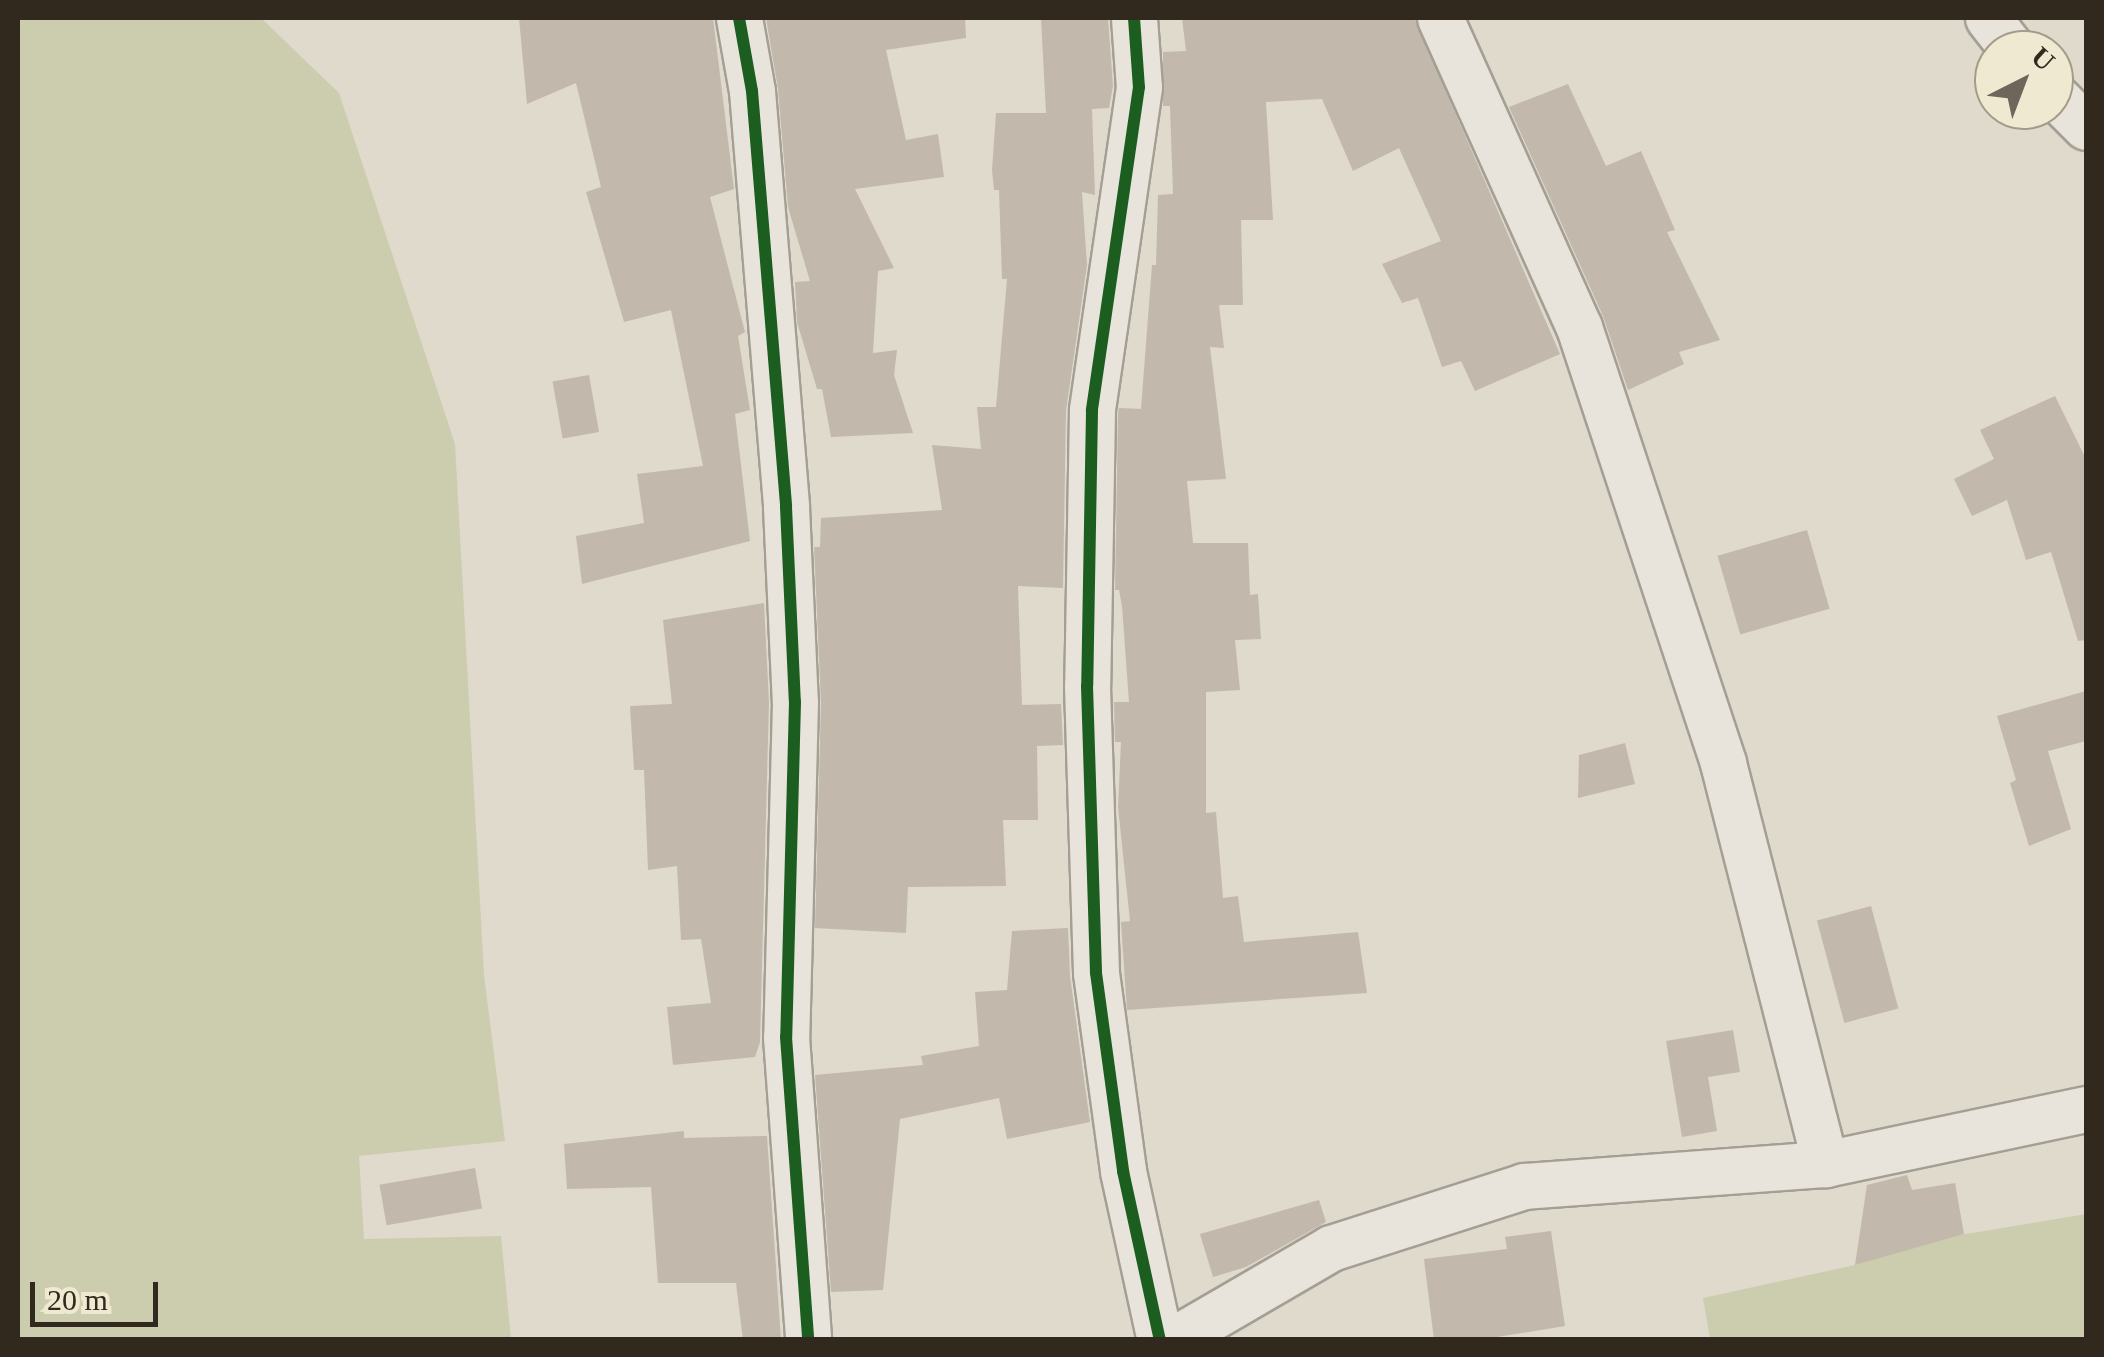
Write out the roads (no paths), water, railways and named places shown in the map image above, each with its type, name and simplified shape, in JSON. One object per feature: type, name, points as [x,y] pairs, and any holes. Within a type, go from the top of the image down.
[{"type":"street","points":[[738,18],[754,110],[786,507],[795,702],[786,1037],[808,1340]]},
{"type":"street","points":[[1134,18],[1138,88],[1092,411],[1087,686],[1096,973],[1122,1170],[1160,1340]]},
{"type":"street","points":[[1440,18],[1579,327],[1723,763],[1825,1164]]},
{"type":"street","points":[[1173,1340],[1331,1248],[1524,1186],[1825,1164],[2086,1109]]}]
